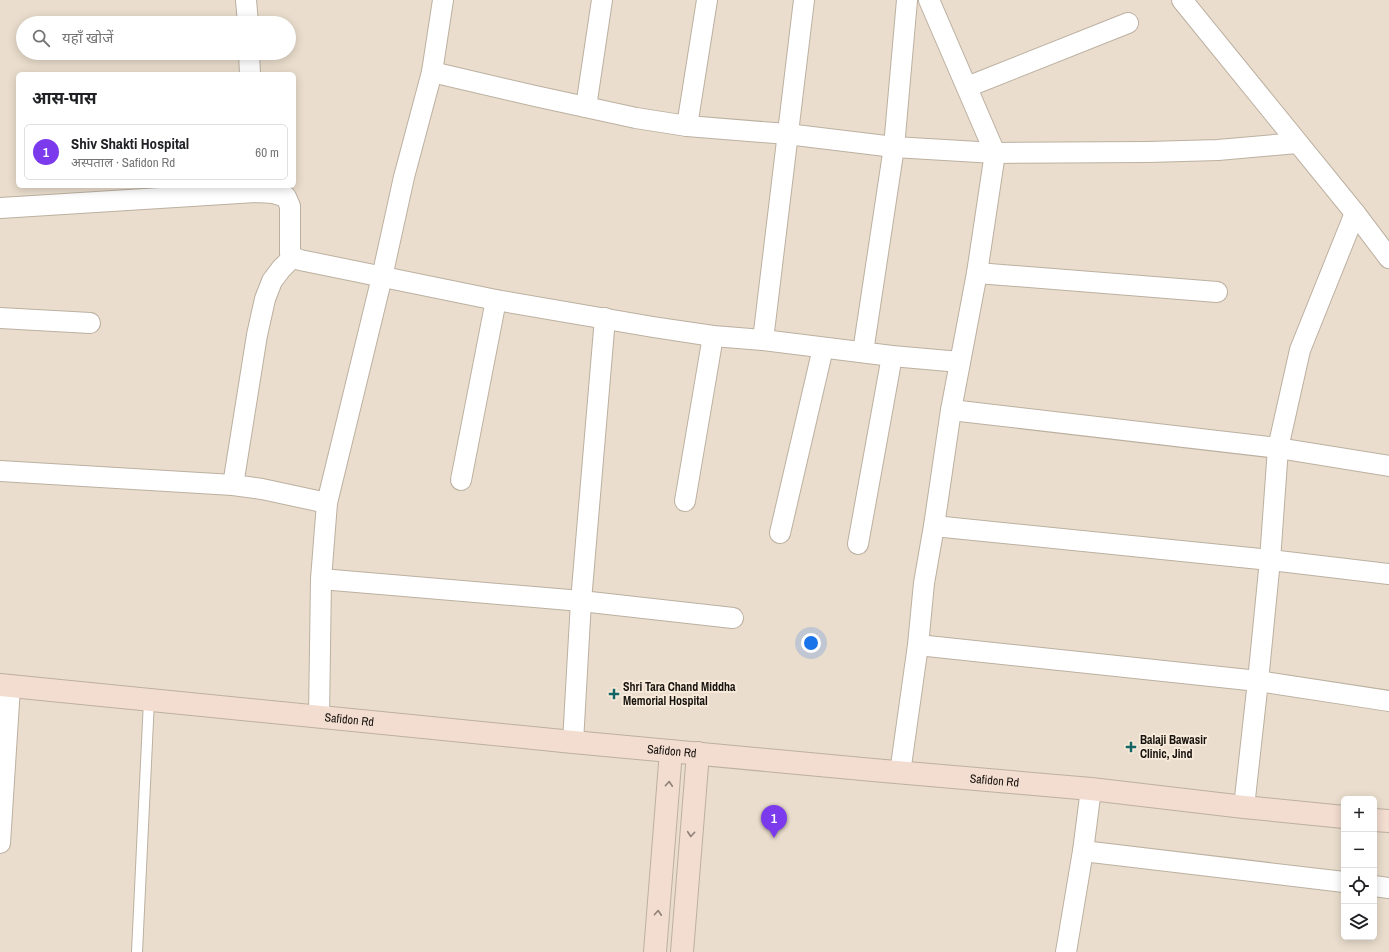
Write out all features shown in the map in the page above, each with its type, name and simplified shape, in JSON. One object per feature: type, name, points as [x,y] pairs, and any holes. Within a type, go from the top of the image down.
[{"type":"main road","name":"Safidon Rd","points":[[5,686],[573,742],[900,773],[1091,789],[1341,817]]},
{"type":"main road","points":[[655,952],[671,751]]},
{"type":"main road","points":[[682,952],[698,753]]},
{"type":"main road","points":[[1377,820],[1389,821]]},
{"type":"street","points":[[246,0],[247,16]]},
{"type":"street","points":[[319,716],[321,579],[327,503],[404,178],[432,72],[443,0]]},
{"type":"street","points":[[586,107],[602,0]]},
{"type":"street","points":[[687,126],[706,0]]},
{"type":"street","points":[[763,340],[804,0]]},
{"type":"street","points":[[863,352],[894,147],[907,0]]},
{"type":"street","points":[[900,773],[918,645],[924,583],[951,410],[977,273],[995,152],[929,0]]},
{"type":"street","points":[[1182,0],[1355,213],[1389,258]]},
{"type":"street","points":[[966,87],[1128,24]]},
{"type":"street","points":[[249,60],[250,72]]},
{"type":"street","points":[[432,72],[636,118],[687,126],[788,134],[894,147],[995,152],[1178,151],[1218,150],[1297,143]]},
{"type":"street","points":[[0,208],[257,189],[286,197],[290,206],[290,253],[293,257],[300,260],[496,300],[713,336],[763,340],[892,356],[960,362]]},
{"type":"street","points":[[1244,807],[1270,560],[1278,448],[1300,350],[1355,213]]},
{"type":"street","points":[[233,485],[257,335],[265,299],[272,281],[293,257]]},
{"type":"street","points":[[977,273],[1217,292]]},
{"type":"street","points":[[461,480],[496,300]]},
{"type":"street","points":[[0,318],[90,323]]},
{"type":"street","points":[[573,742],[581,601],[605,318]]},
{"type":"street","points":[[685,501],[713,336]]},
{"type":"street","points":[[780,533],[823,348]]},
{"type":"street","points":[[858,544],[892,356]]},
{"type":"street","points":[[951,410],[1278,448],[1389,466]]},
{"type":"street","points":[[0,472],[233,485],[262,489],[327,503]]},
{"type":"street","points":[[934,526],[1270,560],[1389,574]]},
{"type":"street","points":[[321,579],[581,601],[733,618]]},
{"type":"street","points":[[918,645],[1258,681],[1389,701]]},
{"type":"street","points":[[0,843],[5,686]]},
{"type":"street","points":[[1066,952],[1083,851],[1091,789]]},
{"type":"street","points":[[1083,851],[1341,882]]},
{"type":"street","points":[[1377,886],[1389,888]]},
{"type":"lane","points":[[137,952],[149,700]]},
{"type":"place","name":"Shri Tara Chand Middha Memorial Hospital","points":[[614,694]]},
{"type":"place","name":"Balaji Bawasir Clinic, Jind","points":[[1131,747]]},
{"type":"place","name":"Shiv Shakti Hospital","points":[[774,838]]}]
